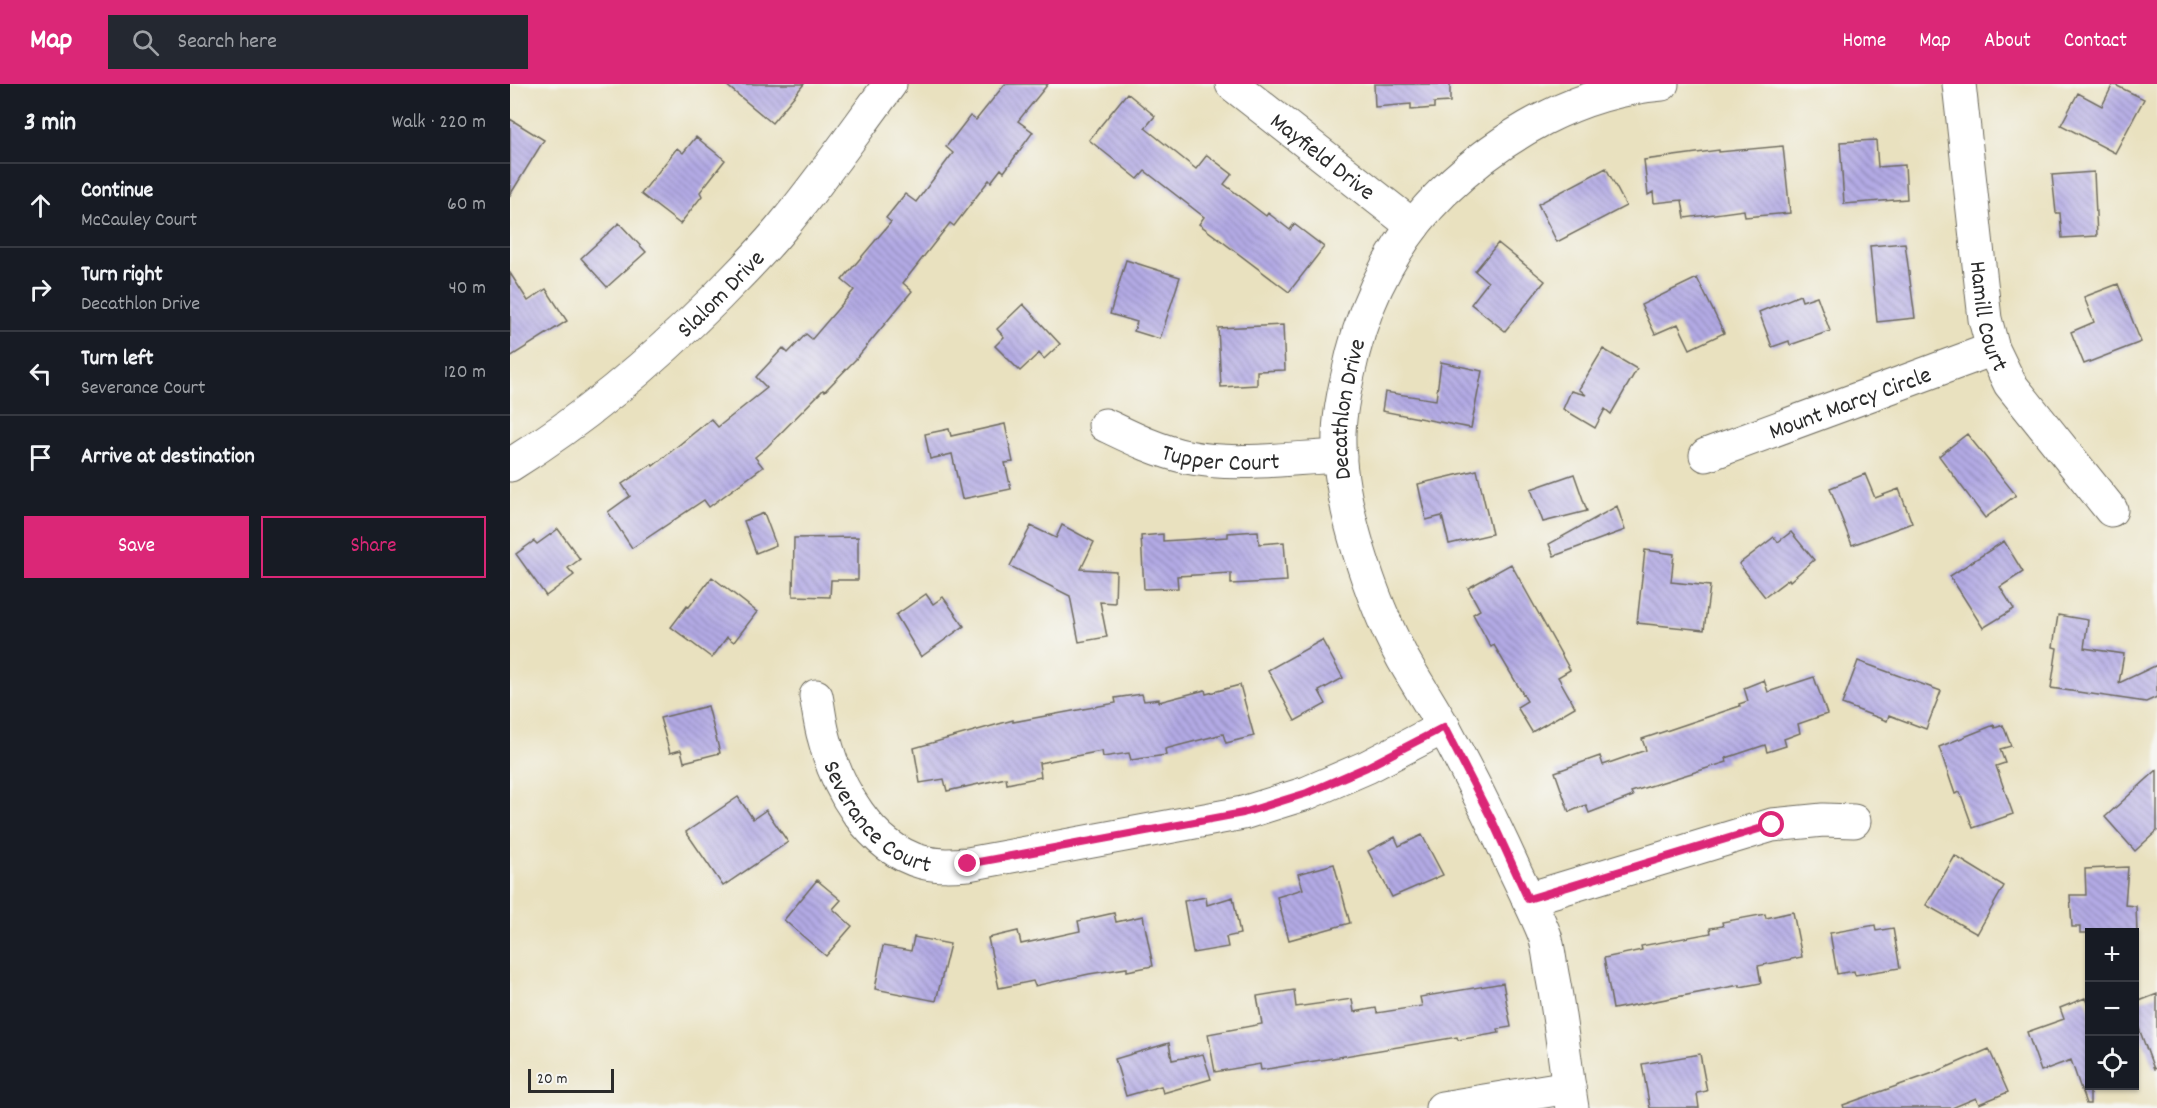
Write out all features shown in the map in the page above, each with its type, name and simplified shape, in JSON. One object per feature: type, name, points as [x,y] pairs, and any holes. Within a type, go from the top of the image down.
[{"type":"street","name":"Slalom Drive","points":[[510,465],[608,395],[679,334],[729,285],[783,226],[890,84]]},
{"type":"street","name":"Mayfield Drive","points":[[1232,84],[1413,226]]},
{"type":"street","name":"Decathlon Drive","points":[[1570,1097],[1560,1017],[1545,937],[1491,818],[1444,727],[1402,658],[1376,601],[1356,541],[1343,480],[1339,432],[1346,380],[1359,330],[1378,283],[1413,226],[1435,200],[1470,166],[1511,136],[1555,113],[1602,95],[1650,84]]},
{"type":"street","name":"Hamill Court","points":[[1959,84],[1985,320],[1993,349],[2010,384],[2111,510]]},
{"type":"street","name":"Mount Marcy Circle","points":[[1706,455],[1993,349]]},
{"type":"street","name":"Tupper Court","points":[[1105,425],[1145,444],[1210,460],[1340,456]]},
{"type":"street","name":"Severance Court","points":[[816,696],[824,738],[834,769],[854,806],[877,836],[898,852],[922,862],[948,866],[1243,813],[1307,793],[1367,767],[1444,727]]},
{"type":"street","points":[[1528,899],[1772,825],[1823,820],[1854,821]]},
{"type":"street","points":[[1442,1108],[1570,1097]]},
{"type":"building","points":[[725,84],[804,84],[772,123]]},
{"type":"building","points":[[1005,84],[1048,84],[1018,121],[1033,132],[1004,172],[1001,169],[991,182],[989,180],[954,226],[950,223],[903,283],[912,291],[856,359],[755,457],[763,467],[709,507],[704,500],[632,548],[608,512],[630,496],[622,484],[652,464],[653,466],[711,419],[718,427],[767,388],[756,377],[783,348],[788,353],[806,334],[812,339],[854,290],[842,280],[891,222],[886,218],[905,194],[916,202],[953,153],[946,147],[970,116],[976,120]]},
{"type":"building","points":[[1374,84],[1450,84],[1450,102],[1434,103],[1434,108],[1411,110],[1411,104],[1375,107]]},
{"type":"building","points":[[2113,84],[2144,99],[2115,153],[2061,125],[2078,93],[2102,106]]},
{"type":"building","points":[[1127,93],[1155,116],[1145,128],[1196,169],[1207,155],[1232,174],[1224,184],[1266,216],[1268,213],[1290,230],[1294,224],[1324,247],[1289,292],[1199,224],[1204,217],[1145,171],[1138,179],[1089,140]]},
{"type":"building","points":[[510,119],[544,140],[510,195]]},
{"type":"building","points":[[696,137],[725,160],[700,192],[702,196],[680,224],[641,194],[677,148],[683,153]]},
{"type":"building","points":[[1876,140],[1878,167],[1905,165],[1907,199],[1844,204],[1840,142]]},
{"type":"building","points":[[1783,146],[1790,213],[1745,217],[1744,210],[1685,218],[1682,200],[1654,203],[1653,192],[1648,195],[1644,160],[1719,150],[1719,152]]},
{"type":"building","points":[[1606,168],[1626,206],[1557,242],[1538,204]]},
{"type":"building","points":[[2094,172],[2097,236],[2062,238],[2060,213],[2056,213],[2052,175]]},
{"type":"building","points":[[619,223],[646,252],[607,287],[581,258]]},
{"type":"building","points":[[1498,243],[1545,281],[1505,331],[1471,304],[1488,282],[1475,271]]},
{"type":"building","points":[[1905,243],[1915,318],[1877,322],[1870,246]]},
{"type":"building","points":[[1126,260],[1180,277],[1160,339],[1134,331],[1137,322],[1110,314]]},
{"type":"building","points":[[510,273],[528,301],[546,289],[567,321],[510,357]]},
{"type":"building","points":[[1697,278],[1724,333],[1690,349],[1678,324],[1655,334],[1641,305]]},
{"type":"building","points":[[2118,284],[2141,342],[2084,364],[2071,332],[2094,322],[2084,297]]},
{"type":"building","points":[[1800,295],[1802,301],[1817,296],[1830,331],[1790,345],[1789,341],[1772,347],[1759,312]]},
{"type":"building","points":[[1023,304],[1060,344],[1044,359],[1039,353],[1020,371],[995,346],[1004,337],[997,329]]},
{"type":"building","points":[[1283,325],[1285,370],[1257,371],[1257,385],[1221,387],[1218,328]]},
{"type":"building","points":[[1603,349],[1637,369],[1611,414],[1605,409],[1595,428],[1563,409],[1571,391],[1586,395],[1579,389]]},
{"type":"building","points":[[1441,362],[1482,371],[1471,428],[1382,411],[1385,392],[1436,400]]},
{"type":"building","points":[[1005,424],[1013,462],[1005,463],[1011,489],[962,499],[952,454],[930,459],[925,434],[949,429],[951,436]]},
{"type":"building","points":[[1967,434],[2016,495],[1985,518],[1939,456]]},
{"type":"building","points":[[1477,470],[1492,534],[1449,544],[1442,516],[1426,520],[1418,484]]},
{"type":"building","points":[[1574,474],[1587,511],[1543,522],[1531,489]]},
{"type":"building","points":[[1865,474],[1875,498],[1899,489],[1912,523],[1852,545],[1830,488]]},
{"type":"building","points":[[1617,506],[1625,530],[1554,556],[1549,544]]},
{"type":"building","points":[[764,513],[776,545],[756,553],[744,521]]},
{"type":"building","points":[[1062,525],[1094,542],[1081,569],[1116,571],[1115,603],[1100,602],[1107,637],[1079,642],[1070,596],[1010,566],[1031,526],[1056,538]]},
{"type":"building","points":[[558,529],[580,559],[568,568],[574,575],[546,596],[516,554],[534,541],[537,544]]},
{"type":"building","points":[[1258,531],[1259,544],[1284,542],[1287,581],[1231,584],[1231,573],[1177,576],[1178,588],[1144,589],[1141,536],[1163,534],[1163,541],[1228,537],[1228,533]]},
{"type":"building","points":[[1791,532],[1814,560],[1790,581],[1789,579],[1765,597],[1739,564],[1774,537],[1778,542]]},
{"type":"building","points":[[858,537],[858,580],[831,580],[830,597],[793,596],[794,538]]},
{"type":"building","points":[[2004,541],[2023,572],[2000,587],[2014,609],[1983,628],[1950,576]]},
{"type":"building","points":[[1645,550],[1674,554],[1671,582],[1710,586],[1704,630],[1637,623]]},
{"type":"building","points":[[1511,564],[1570,670],[1558,677],[1575,707],[1532,732],[1517,707],[1527,701],[1494,645],[1491,647],[1473,614],[1480,610],[1468,588]]},
{"type":"building","points":[[712,577],[757,612],[734,642],[727,637],[712,658],[671,627]]},
{"type":"building","points":[[926,594],[933,604],[943,597],[964,626],[921,657],[896,615]]},
{"type":"building","points":[[2058,615],[2088,620],[2084,648],[2124,654],[2119,683],[2157,665],[2157,697],[2146,702],[2051,688],[2057,648],[2053,647]]},
{"type":"building","points":[[1322,640],[1343,678],[1319,691],[1326,704],[1295,721],[1268,670]]},
{"type":"building","points":[[1858,661],[1941,691],[1926,729],[1889,715],[1887,721],[1842,704]]},
{"type":"building","points":[[1814,677],[1827,714],[1798,724],[1800,733],[1784,739],[1786,746],[1767,752],[1765,745],[1726,758],[1727,762],[1631,792],[1633,796],[1589,813],[1586,805],[1569,812],[1555,772],[1600,756],[1603,765],[1646,750],[1642,739],[1740,706],[1739,704],[1748,701],[1744,688],[1764,680],[1768,692]]},
{"type":"building","points":[[1240,685],[1254,736],[1226,743],[1223,734],[1165,749],[1166,755],[1131,760],[1129,753],[1103,757],[1102,751],[1039,763],[1041,777],[1007,784],[1006,778],[947,791],[944,779],[920,783],[914,748],[1013,720],[1013,722],[1116,703],[1115,698],[1142,694],[1144,701],[1159,699],[1159,702],[1205,690],[1206,694]]},
{"type":"building","points":[[708,706],[720,753],[684,762],[681,750],[670,753],[660,718]]},
{"type":"building","points":[[1994,725],[1995,728],[2003,725],[2011,746],[2000,749],[2005,763],[1996,766],[2013,814],[1973,828],[1960,792],[1955,794],[1939,747]]},
{"type":"building","points":[[2157,770],[2157,831],[2135,851],[2105,817]]},
{"type":"building","points":[[738,797],[753,819],[766,810],[788,842],[723,886],[686,832]]},
{"type":"building","points":[[1422,835],[1443,875],[1392,897],[1368,851],[1395,837],[1399,846]]},
{"type":"building","points":[[1955,856],[2004,886],[1977,934],[1926,905]]},
{"type":"building","points":[[1334,864],[1350,923],[1289,940],[1277,897],[1303,889],[1298,874]]},
{"type":"building","points":[[2128,867],[2125,905],[2136,906],[2137,928],[2085,928],[2085,933],[2080,933],[2080,927],[2072,927],[2070,895],[2086,895],[2085,869]]},
{"type":"building","points":[[817,880],[841,900],[833,909],[852,926],[826,956],[784,920]]},
{"type":"building","points":[[1206,897],[1207,905],[1233,897],[1240,934],[1226,937],[1228,947],[1193,953],[1184,901]]},
{"type":"building","points":[[1793,912],[1802,957],[1758,966],[1761,983],[1613,1009],[1604,958],[1642,950],[1641,946],[1711,933],[1710,928],[1723,926],[1722,922],[1765,914],[1766,918]]},
{"type":"building","points":[[1114,913],[1116,922],[1143,916],[1153,966],[1089,974],[1035,986],[1033,981],[999,988],[988,938],[1018,931],[1021,944],[1080,931],[1078,921]]},
{"type":"building","points":[[1875,925],[1876,931],[1893,928],[1900,968],[1855,975],[1854,971],[1837,974],[1830,933]]},
{"type":"building","points":[[914,937],[950,944],[936,1001],[875,989],[883,946],[911,951]]},
{"type":"building","points":[[1503,983],[1511,1027],[1498,1029],[1499,1033],[1458,1040],[1457,1037],[1261,1070],[1260,1064],[1215,1072],[1208,1034],[1262,1024],[1257,996],[1294,990],[1296,1007],[1352,999],[1354,1012],[1376,1008],[1377,1013],[1422,1006],[1420,997]]},
{"type":"building","points":[[2157,994],[2157,1068],[2154,1069],[2139,1028],[2139,1001]]},
{"type":"building","points":[[2085,998],[2085,1090],[2090,1090],[2090,1104],[2086,1104],[2071,1060],[2041,1071],[2027,1032],[2064,1019],[2060,1008]]},
{"type":"building","points":[[1169,1043],[1172,1060],[1203,1054],[1211,1079],[1163,1093],[1161,1086],[1126,1096],[1115,1059]]},
{"type":"building","points":[[1989,1049],[2008,1092],[1979,1104],[1976,1098],[1952,1108],[1844,1108],[1843,1105],[1936,1072]]},
{"type":"building","points":[[1700,1054],[1707,1091],[1697,1093],[1699,1108],[1650,1108],[1642,1064]]},
{"type":"route","points":[[968,864],[1243,813],[1307,793],[1367,767],[1444,727],[1491,818],[1528,899],[1772,825]]}]
